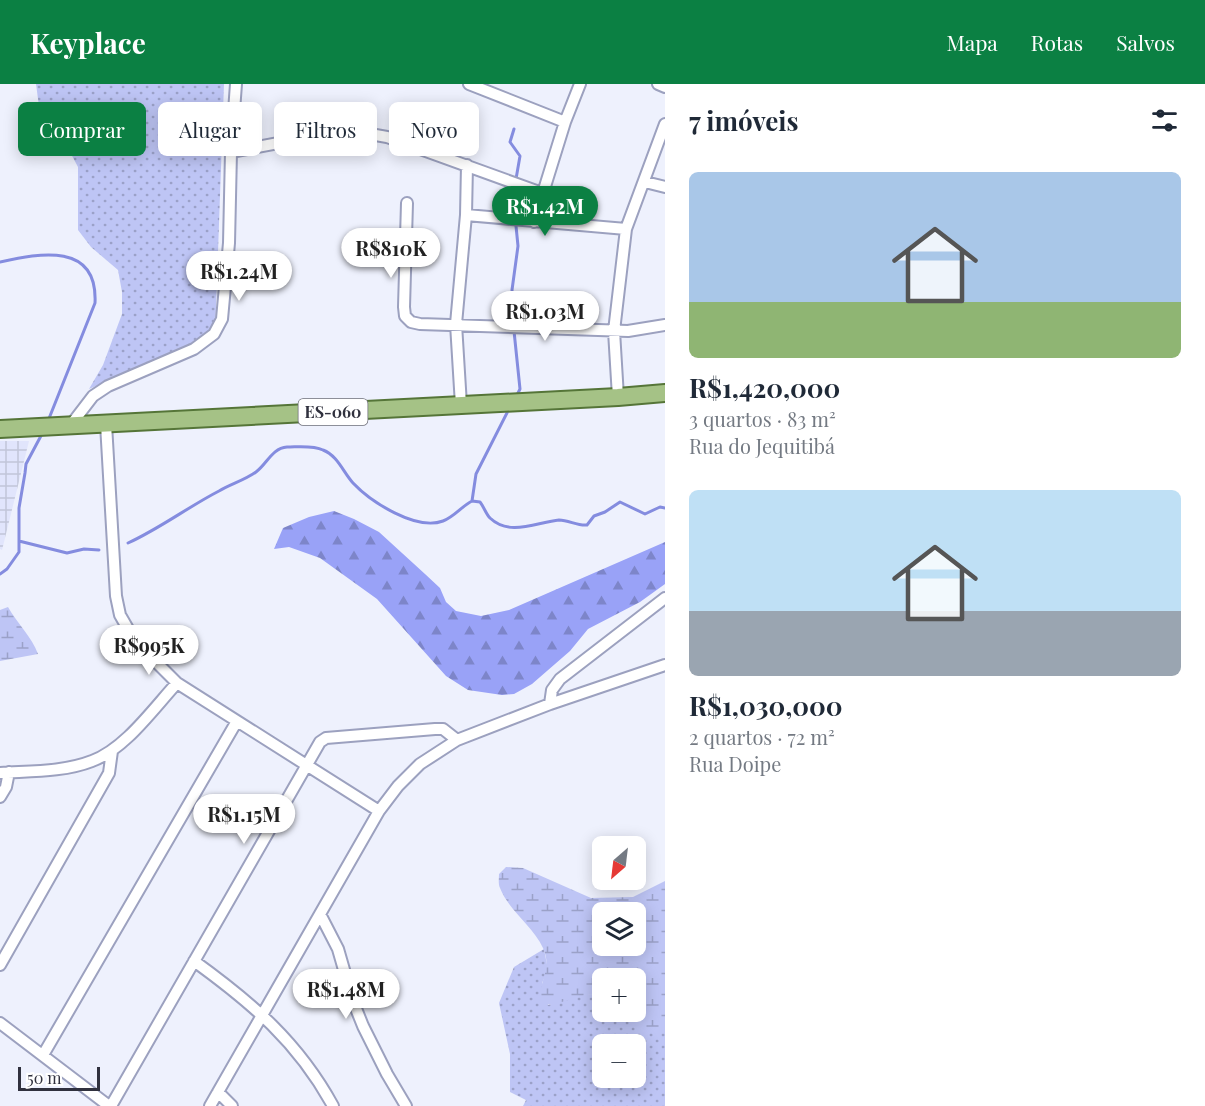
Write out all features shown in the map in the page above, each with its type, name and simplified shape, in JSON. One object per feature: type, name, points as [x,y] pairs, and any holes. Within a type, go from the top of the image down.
[{"type":"main road","name":"ES-060","points":[[0,429],[665,393]]},
{"type":"street","points":[[235,102],[236,84]]},
{"type":"street","points":[[469,84],[565,122]]},
{"type":"street","points":[[534,222],[565,122],[580,84]]},
{"type":"street","points":[[658,84],[665,87]]},
{"type":"street","points":[[618,397],[614,331],[626,229],[665,124]]},
{"type":"street","points":[[262,146],[353,131],[387,137],[542,193]]},
{"type":"street","points":[[70,426],[93,396],[108,386],[195,348],[214,334],[222,319],[225,299],[231,156]]},
{"type":"street","points":[[461,405],[456,324],[466,214],[467,165]]},
{"type":"street","points":[[645,182],[665,187]]},
{"type":"street","points":[[407,203],[404,307],[407,319],[420,324],[614,331],[649,329],[665,325]]},
{"type":"street","points":[[466,214],[626,229]]},
{"type":"street","points":[[106,424],[117,606],[124,624],[135,641],[177,683],[379,811]]},
{"type":"street","points":[[549,704],[552,690],[560,679],[665,598]]},
{"type":"street","points":[[210,1106],[379,811],[414,769],[457,740],[549,704],[665,665]]},
{"type":"street","points":[[0,797],[6,787],[4,773],[81,765],[112,751],[177,683]]},
{"type":"street","points":[[43,1055],[237,721]]},
{"type":"street","points":[[0,1023],[110,1106],[320,742],[326,738],[443,729],[457,740]]},
{"type":"street","points":[[0,965],[109,772],[112,751]]},
{"type":"street","points":[[320,914],[338,949],[363,1026],[406,1106]]},
{"type":"street","points":[[194,961],[263,1014],[304,1062],[333,1106]]},
{"type":"street","points":[[218,1092],[232,1106]]},
{"type":"shaded area","points":[[0,441],[29,441],[2,550],[0,549]]},
{"type":"green space","points":[[36,84],[224,84],[223,102],[158,102],[158,156],[221,156],[215,336],[89,389],[103,365],[122,314],[122,292],[118,270],[91,247],[78,230],[78,167],[72,156],[146,156],[146,102],[38,102]]},
{"type":"green space","points":[[334,511],[379,532],[440,588],[446,602],[456,611],[481,616],[509,610],[665,542],[665,584],[640,602],[588,629],[570,651],[532,684],[514,694],[502,695],[468,690],[446,676],[377,599],[320,558],[289,547],[274,549],[283,528],[309,517]]},
{"type":"green space","points":[[8,607],[38,654],[0,661],[0,610]]},
{"type":"green space","points":[[506,867],[523,868],[591,898],[633,897],[665,881],[665,1031],[644,1031],[635,1022],[646,1022],[646,968],[592,968],[592,995],[554,1004],[540,1003],[546,956],[539,940],[509,904],[499,883],[499,874]]},
{"type":"green space","points":[[544,949],[548,970],[542,983],[548,1005],[575,996],[592,994],[592,1022],[641,1022],[665,1031],[665,1106],[523,1106],[526,1100],[510,1092],[510,1054],[499,1003],[514,967]]},
{"type":"waterway","points":[[513,324],[512,290],[518,246],[514,206],[520,156],[510,142],[514,129]]},
{"type":"waterway","points":[[0,262],[32,256],[64,256],[77,261],[87,270],[93,283],[95,303],[48,421]]},
{"type":"waterway","points":[[514,331],[520,389],[517,395]]},
{"type":"waterway","points":[[472,501],[476,474],[509,409]]},
{"type":"waterway","points":[[0,574],[7,569],[19,552],[19,508],[26,464],[43,432]]},
{"type":"waterway","points":[[128,543],[207,497],[252,475],[277,450],[287,447],[315,447],[328,453],[353,483],[371,498],[395,513],[420,522],[443,521],[472,501],[480,502],[489,516],[498,524],[515,528],[559,520],[587,525],[594,516],[620,502],[645,514],[660,507],[665,508]]},
{"type":"waterway","points":[[19,541],[67,553],[84,549],[99,550]]}]
